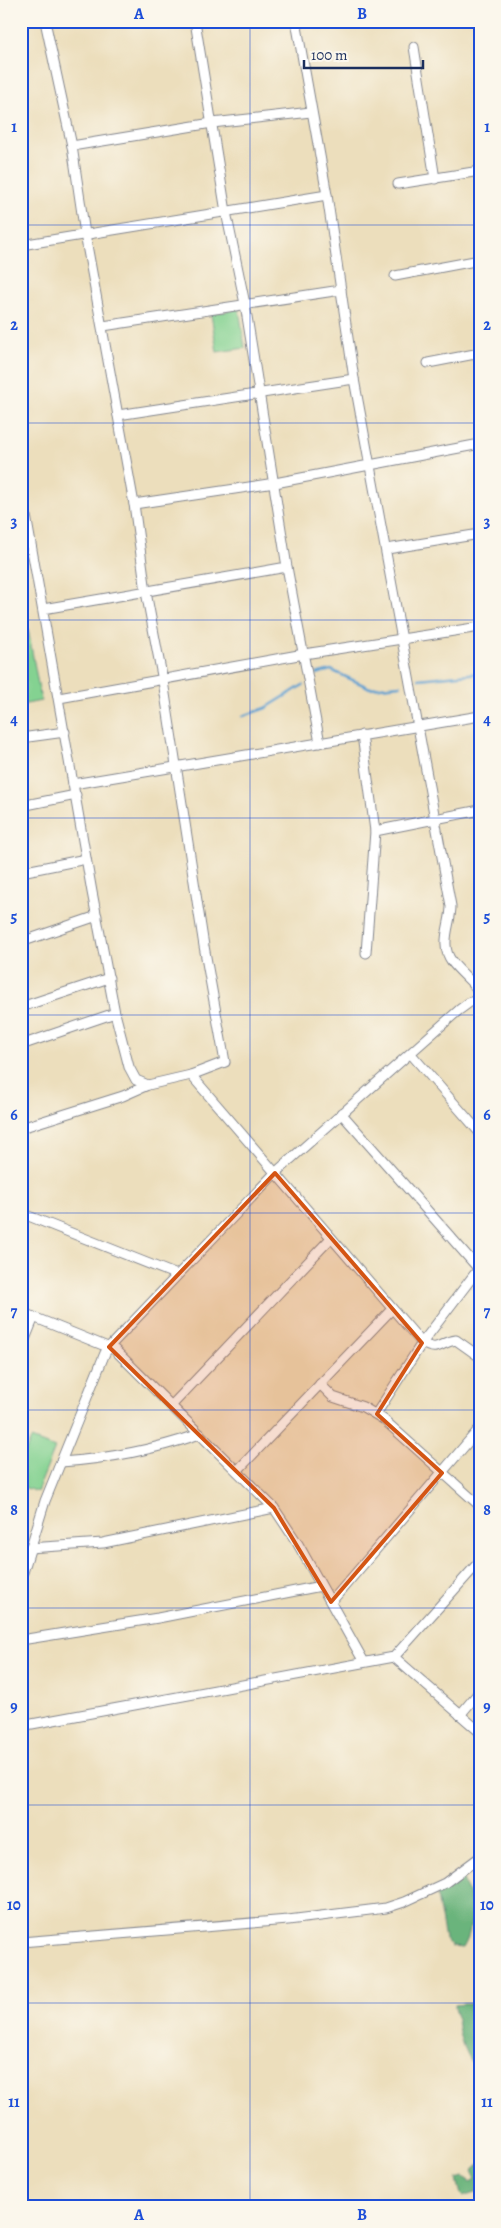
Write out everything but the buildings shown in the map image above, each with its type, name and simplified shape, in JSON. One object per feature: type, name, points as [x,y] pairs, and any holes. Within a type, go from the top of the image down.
[{"type":"street","points":[[21,1128],[123,1096],[148,1085],[191,1075],[225,1062],[204,946],[163,681],[146,592],[134,504],[85,234],[72,146],[45,21]]},
{"type":"street","points":[[195,21],[226,212],[245,304],[287,567],[320,743]]},
{"type":"street","points":[[296,21],[327,195],[354,379],[372,465],[401,640],[451,906],[446,948],[457,967],[476,986],[480,993]]},
{"type":"street","points":[[414,47],[434,179]]},
{"type":"street","points":[[72,146],[212,123],[311,112]]},
{"type":"street","points":[[398,184],[480,171]]},
{"type":"street","points":[[21,245],[327,195]]},
{"type":"street","points":[[395,276],[480,260]]},
{"type":"street","points":[[103,326],[342,290]]},
{"type":"street","points":[[428,363],[480,353]]},
{"type":"street","points":[[118,414],[354,379]]},
{"type":"street","points":[[134,504],[275,483],[480,444]]},
{"type":"street","points":[[21,487],[86,859],[116,1013],[129,1067],[136,1080],[148,1085]]},
{"type":"street","points":[[21,537],[26,524]]},
{"type":"street","points":[[387,549],[480,534]]},
{"type":"street","points":[[43,609],[287,567]]},
{"type":"street","points":[[59,698],[163,681],[304,654],[480,627]]},
{"type":"street","points":[[73,784],[417,725],[480,716]]},
{"type":"street","points":[[21,738],[65,732]]},
{"type":"street","points":[[362,735],[375,831],[366,953]]},
{"type":"street","points":[[21,806],[76,795]]},
{"type":"street","points":[[375,831],[480,810]]},
{"type":"street","points":[[21,872],[86,859]]},
{"type":"street","points":[[21,942],[97,916]]},
{"type":"street","points":[[21,1007],[109,978]]},
{"type":"street","points":[[21,1580],[29,1548],[61,1462],[112,1348],[177,1276],[275,1173],[459,1010],[470,1002],[480,1001]]},
{"type":"street","points":[[21,1045],[116,1013]]},
{"type":"street","points":[[411,1054],[480,1133]]},
{"type":"street","points":[[191,1075],[422,1342],[431,1348],[436,1348],[456,1340],[480,1357]]},
{"type":"street","points":[[342,1113],[479,1268],[422,1342],[376,1414]]},
{"type":"street","points":[[21,1213],[177,1276]]},
{"type":"street","points":[[171,1406],[331,1238]]},
{"type":"street","points":[[236,1471],[392,1309]]},
{"type":"street","points":[[21,1312],[112,1348],[274,1508],[298,1544],[320,1586],[332,1602],[364,1662]]},
{"type":"street","points":[[21,1349],[34,1317]]},
{"type":"street","points":[[320,1384],[333,1397],[363,1407],[376,1414],[480,1506]]},
{"type":"street","points":[[332,1602],[480,1428]]},
{"type":"street","points":[[61,1462],[84,1460],[175,1443],[200,1434]]},
{"type":"street","points":[[29,1548],[102,1543],[274,1508]]},
{"type":"street","points":[[21,1726],[394,1656],[480,1561]]},
{"type":"street","points":[[21,1640],[158,1618],[320,1586]]},
{"type":"street","points":[[394,1656],[480,1732]]},
{"type":"street","points":[[460,1715],[480,1691]]},
{"type":"street","points":[[21,1942],[288,1920],[386,1908],[445,1883],[480,1857]]},
{"type":"highlighted area","points":[[275,1173],[422,1343],[377,1414],[442,1473],[331,1602],[274,1508],[109,1347]]},
{"type":"green space","points":[[239,309],[245,348],[217,352],[211,314]]},
{"type":"green space","points":[[28,629],[41,701],[21,705],[21,630]]},
{"type":"green space","points":[[31,1439],[55,1448],[37,1492],[21,1486],[21,1462]]},
{"type":"green space","points":[[463,1879],[475,1911],[463,1948],[452,1947],[445,1939],[437,1896],[441,1890]]},
{"type":"green space","points":[[473,2004],[478,2010],[469,2029],[477,2041],[480,2039],[480,2067],[475,2067],[470,2060],[460,2038],[455,2005]]},
{"type":"green space","points":[[480,2164],[480,2180],[476,2193],[463,2197],[457,2179],[463,2177],[471,2182],[476,2179],[472,2171]]},
{"type":"waterway","points":[[316,674],[331,670],[370,688],[400,685]]},
{"type":"waterway","points":[[418,679],[480,673]]},
{"type":"waterway","points":[[243,716],[266,708],[303,685]]}]
